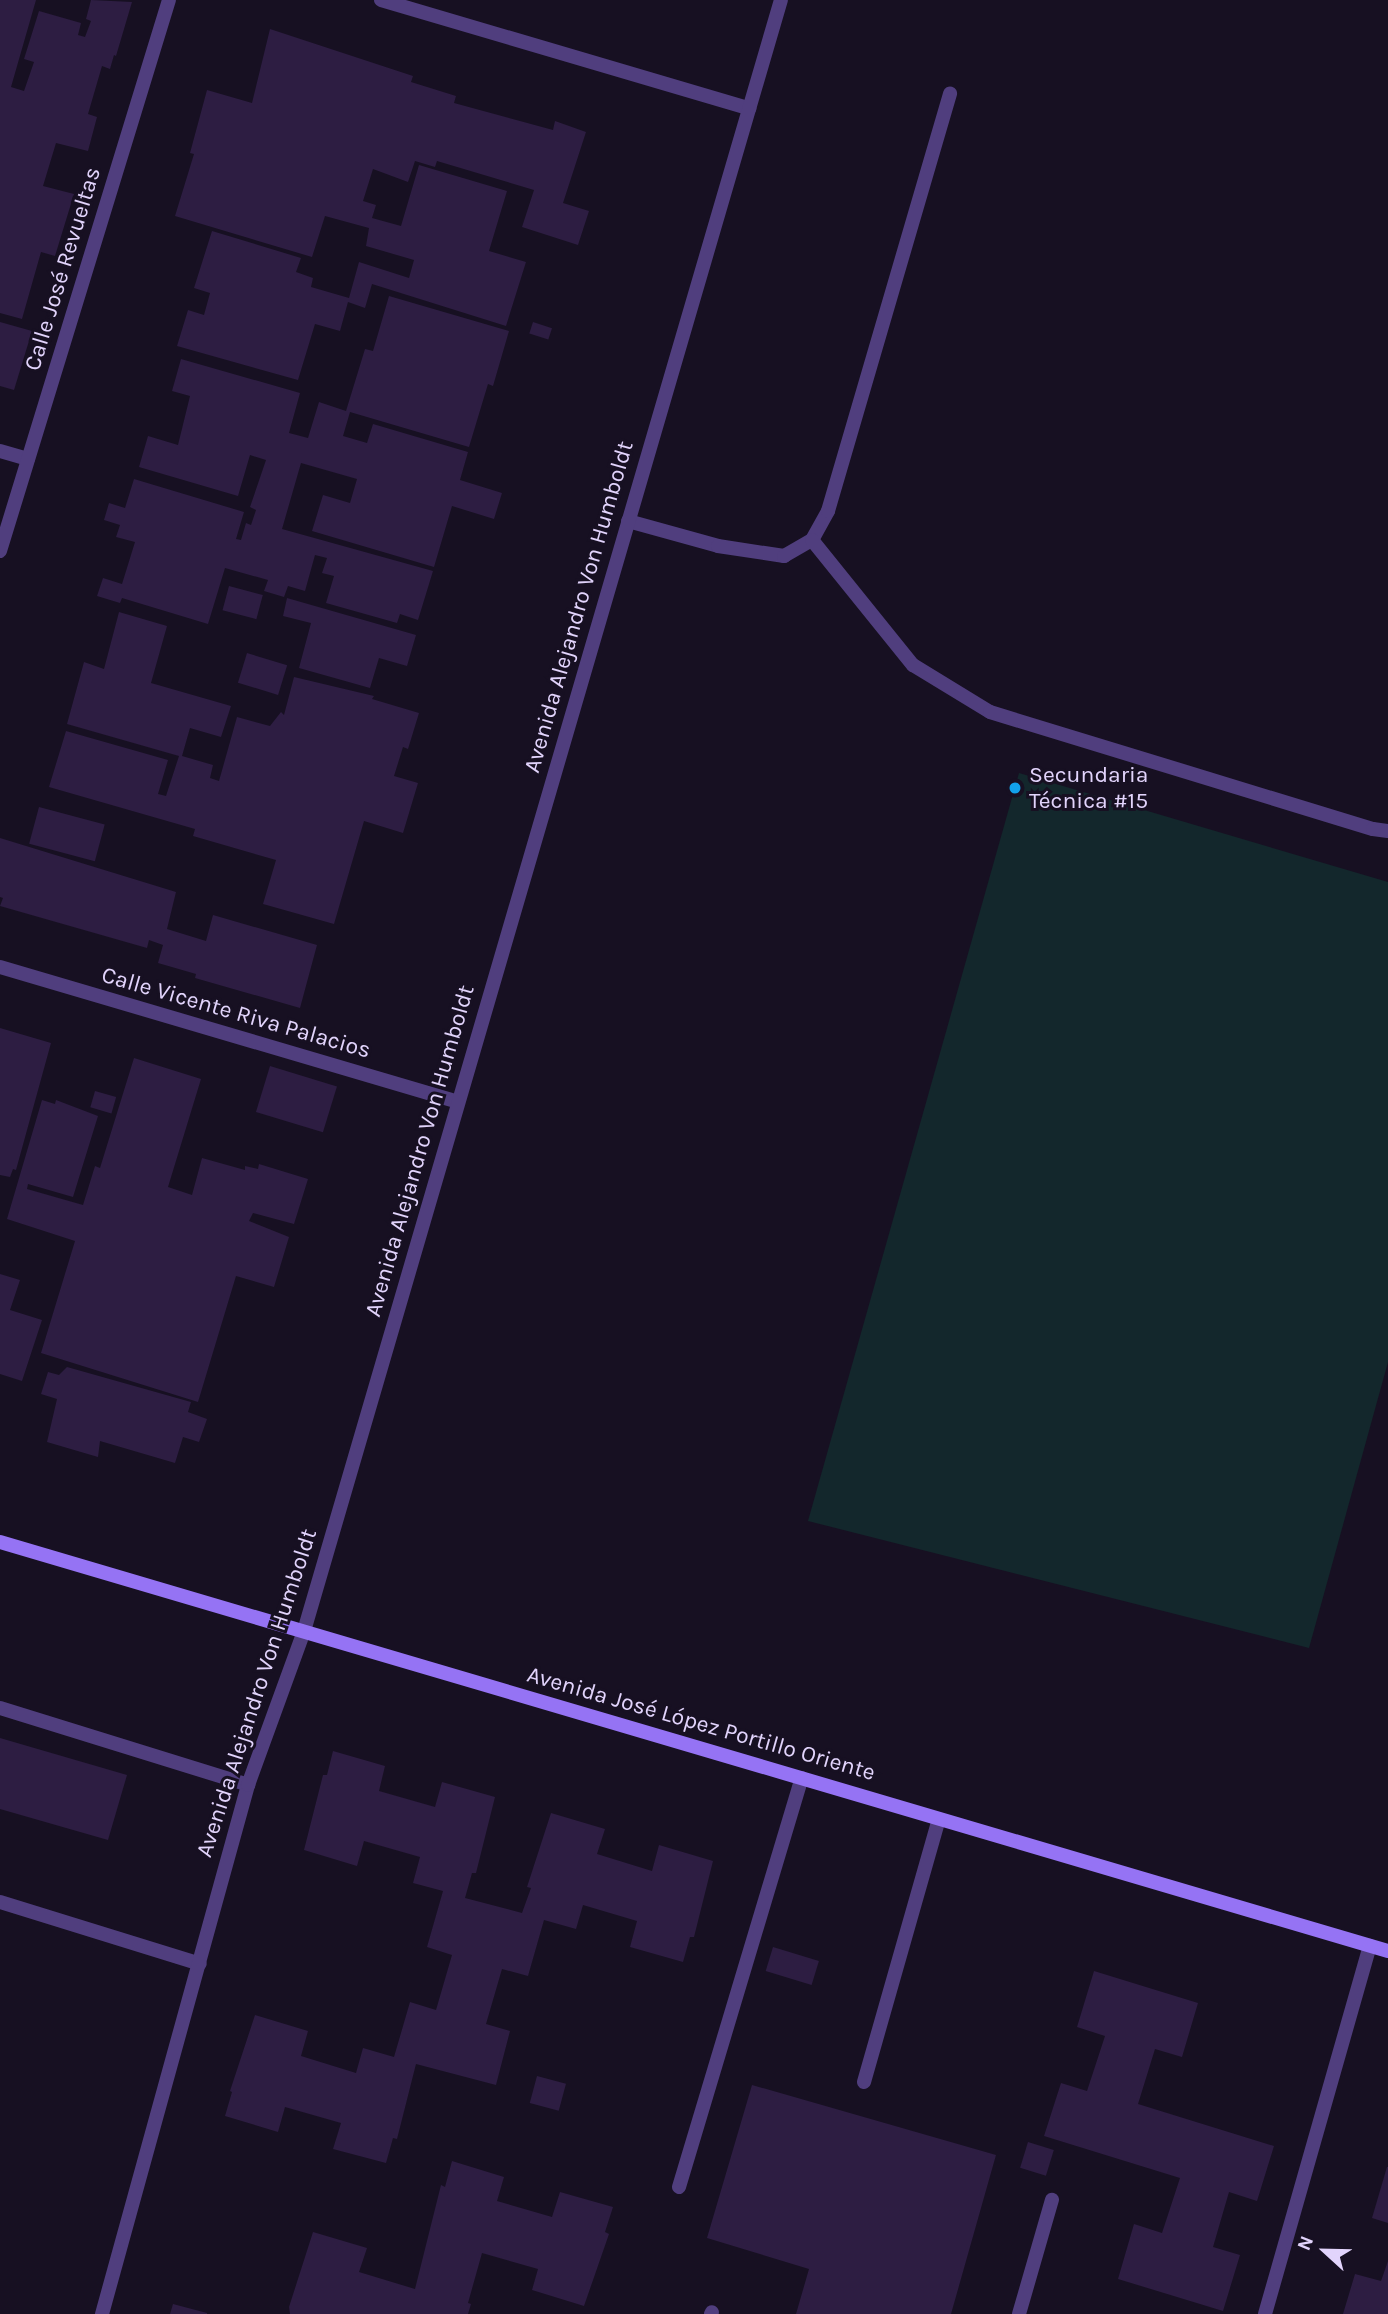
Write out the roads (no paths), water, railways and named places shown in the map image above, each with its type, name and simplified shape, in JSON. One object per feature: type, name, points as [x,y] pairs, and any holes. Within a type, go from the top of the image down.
[{"type":"main road","name":"Avenida José López Portillo Oriente","points":[[0,1542],[1388,1951]]},
{"type":"street","name":"Calle José Revueltas","points":[[0,551],[169,0]]},
{"type":"street","points":[[381,0],[749,108]]},
{"type":"street","name":"Avenida Alejandro Von Humboldt","points":[[102,2314],[248,1785],[304,1631],[781,0]]},
{"type":"street","points":[[628,521],[718,546],[784,556],[812,540],[828,511],[950,93]]},
{"type":"street","points":[[0,451],[28,459]]},
{"type":"street","points":[[812,540],[913,665],[990,712],[1373,829],[1388,831]]},
{"type":"street","name":"Calle Vicente Riva Palacios","points":[[0,967],[458,1102]]},
{"type":"street","points":[[0,1708],[248,1785]]},
{"type":"street","points":[[679,2187],[803,1778]]},
{"type":"street","points":[[864,2082],[939,1819]]},
{"type":"street","points":[[0,1902],[200,1964]]},
{"type":"street","points":[[1265,2314],[1370,1946]]},
{"type":"street","points":[[1019,2314],[1052,2200]]},
{"type":"place","name":"Secundaria Técnica #15","points":[[1015,788]]}]
